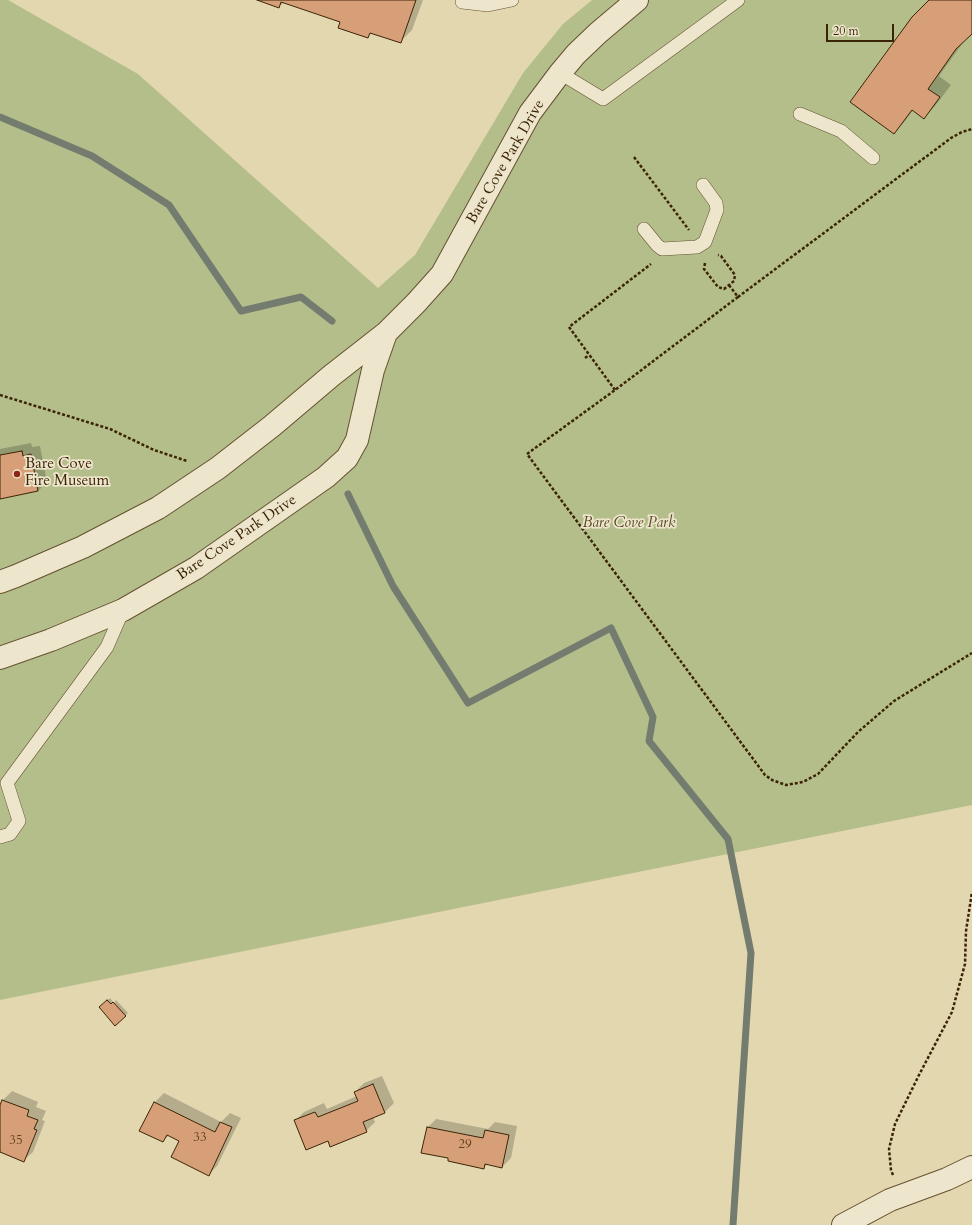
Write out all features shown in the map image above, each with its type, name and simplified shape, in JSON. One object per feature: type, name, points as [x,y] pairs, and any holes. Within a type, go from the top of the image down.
[{"type":"street","name":"Bare Cove Park Drive","points":[[0,582],[84,547],[158,508],[218,468],[386,333],[442,274],[530,113],[560,73],[576,54],[637,0]]},
{"type":"street","name":"Bare Cove Park Drive","points":[[0,658],[51,640],[123,610],[196,568],[326,477],[347,458],[357,440],[373,370],[386,333]]},
{"type":"street","points":[[843,1225],[890,1200],[947,1179],[972,1167]]},
{"type":"lane","points":[[462,2],[488,5],[512,0]]},
{"type":"lane","points":[[560,73],[603,100],[738,0]]},
{"type":"lane","points":[[800,114],[841,130],[873,158]]},
{"type":"lane","points":[[644,228],[662,249],[697,247],[705,242],[716,210],[716,203],[703,185]]},
{"type":"lane","points":[[0,837],[10,834],[19,821],[6,799],[4,784],[107,647],[123,610]]},
{"type":"path","points":[[972,129],[951,138],[616,390],[527,454],[765,776],[786,785],[803,782],[818,774],[858,732],[894,701],[972,653]]},
{"type":"path","points":[[616,390],[569,327],[655,262],[668,249]]},
{"type":"path","points":[[729,285],[738,297]]},
{"type":"path","points":[[585,358],[589,354]]},
{"type":"path","points":[[0,395],[110,429],[154,450],[187,461],[218,468]]},
{"type":"path","points":[[900,1196],[891,1170],[889,1149],[895,1124],[952,1012],[965,964],[966,931],[972,892]]},
{"type":"green space","name":"Bare Cove Park","points":[[0,0],[8,0],[138,74],[378,288],[415,255],[523,73],[563,24],[592,0],[972,0],[972,805],[0,1000]]},
{"type":"building","points":[[257,0],[416,0],[401,43],[370,33],[368,38],[338,28],[340,22],[281,2],[279,8]]},
{"type":"building","points":[[929,0],[972,0],[972,34],[956,49],[928,89],[940,97],[924,119],[912,110],[894,134],[850,102],[912,17]]},
{"type":"building","name":"Bare Cove Fire Museum","points":[[22,451],[23,456],[31,454],[38,491],[0,499],[0,455]]},
{"type":"building","points":[[107,1000],[111,1004],[113,1002],[126,1016],[115,1026],[99,1007]]},
{"type":"building","points":[[373,1084],[385,1113],[363,1122],[367,1132],[330,1147],[328,1141],[306,1150],[294,1120],[315,1112],[318,1117],[358,1101],[354,1092]]},
{"type":"building","points":[[2,1100],[29,1110],[27,1116],[38,1120],[34,1129],[37,1130],[24,1162],[0,1152],[0,1105]]},
{"type":"building","points":[[154,1102],[215,1132],[220,1122],[232,1127],[209,1176],[171,1157],[179,1141],[167,1135],[163,1142],[139,1131]]},
{"type":"building","points":[[427,1127],[483,1138],[485,1130],[509,1135],[502,1168],[485,1164],[484,1169],[448,1161],[448,1158],[421,1153]]},
{"type":"waterway","points":[[0,117],[92,156],[169,205],[241,311],[301,297],[332,321]]},
{"type":"waterway","points":[[348,494],[393,586],[468,703],[611,628],[653,717],[649,741],[728,839],[751,953],[733,1225]]},
{"type":"place","name":"Bare Cove Fire Museum","points":[[17,474]]}]
